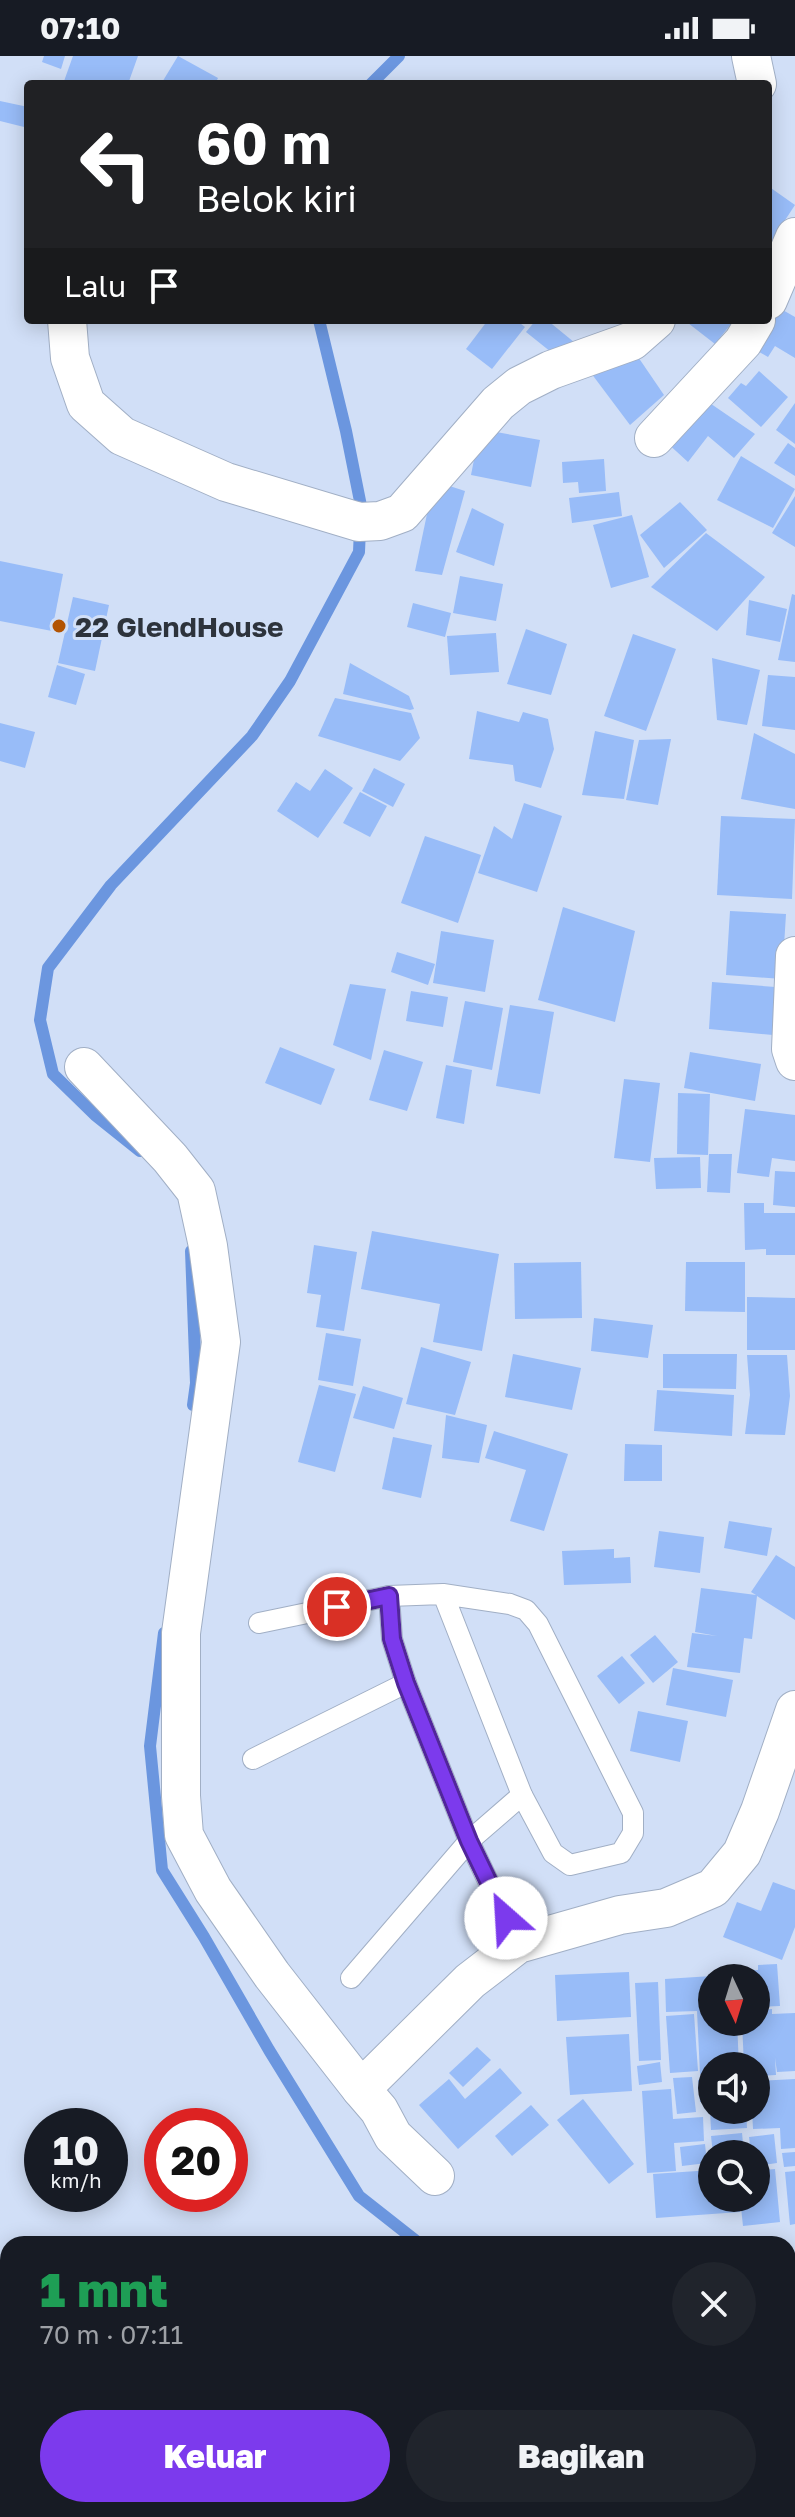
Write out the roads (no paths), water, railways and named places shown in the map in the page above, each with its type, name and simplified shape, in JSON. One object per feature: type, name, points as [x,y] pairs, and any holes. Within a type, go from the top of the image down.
[{"type":"street","points":[[751,56],[756,80]]},
{"type":"street","points":[[772,291],[795,237]]},
{"type":"street","points":[[67,324],[70,358],[86,404],[122,436],[226,482],[359,522],[380,521],[402,513],[498,403],[519,386],[551,370],[632,341],[651,324]]},
{"type":"street","points":[[654,438],[743,342],[754,324]]},
{"type":"street","points":[[795,956],[791,1049],[795,1061]]},
{"type":"street","points":[[84,1067],[170,1158],[196,1191],[208,1246],[221,1342],[181,1633],[181,1796],[184,1835],[213,1890],[272,1975],[379,2110],[393,2136],[435,2176]]},
{"type":"street","points":[[361,2089],[470,1981],[518,1944],[620,1915],[666,1908],[713,1888],[742,1853],[795,1710]]},
{"type":"lane","points":[[259,1623],[389,1596],[443,1594],[510,1604],[526,1610],[538,1624],[633,1813],[633,1833],[621,1853],[570,1865],[553,1853],[522,1795],[443,1594]]},
{"type":"lane","points":[[389,1596],[392,1639],[406,1683],[469,1841],[518,1944]]},
{"type":"lane","points":[[253,1759],[406,1683]]},
{"type":"lane","points":[[351,1978],[469,1841],[522,1795]]},
{"type":"waterway","points":[[375,80],[399,56]]},
{"type":"waterway","points":[[140,1151],[95,1115],[53,1074],[40,1020],[48,968],[111,885],[252,736],[290,681],[359,552],[361,506],[320,324]]},
{"type":"waterway","points":[[191,1251],[196,1383],[193,1405]]},
{"type":"waterway","points":[[164,1633],[150,1746],[162,1870],[359,2196],[410,2236]]},
{"type":"place","name":"22 GlendHouse","points":[[59,626]]}]
